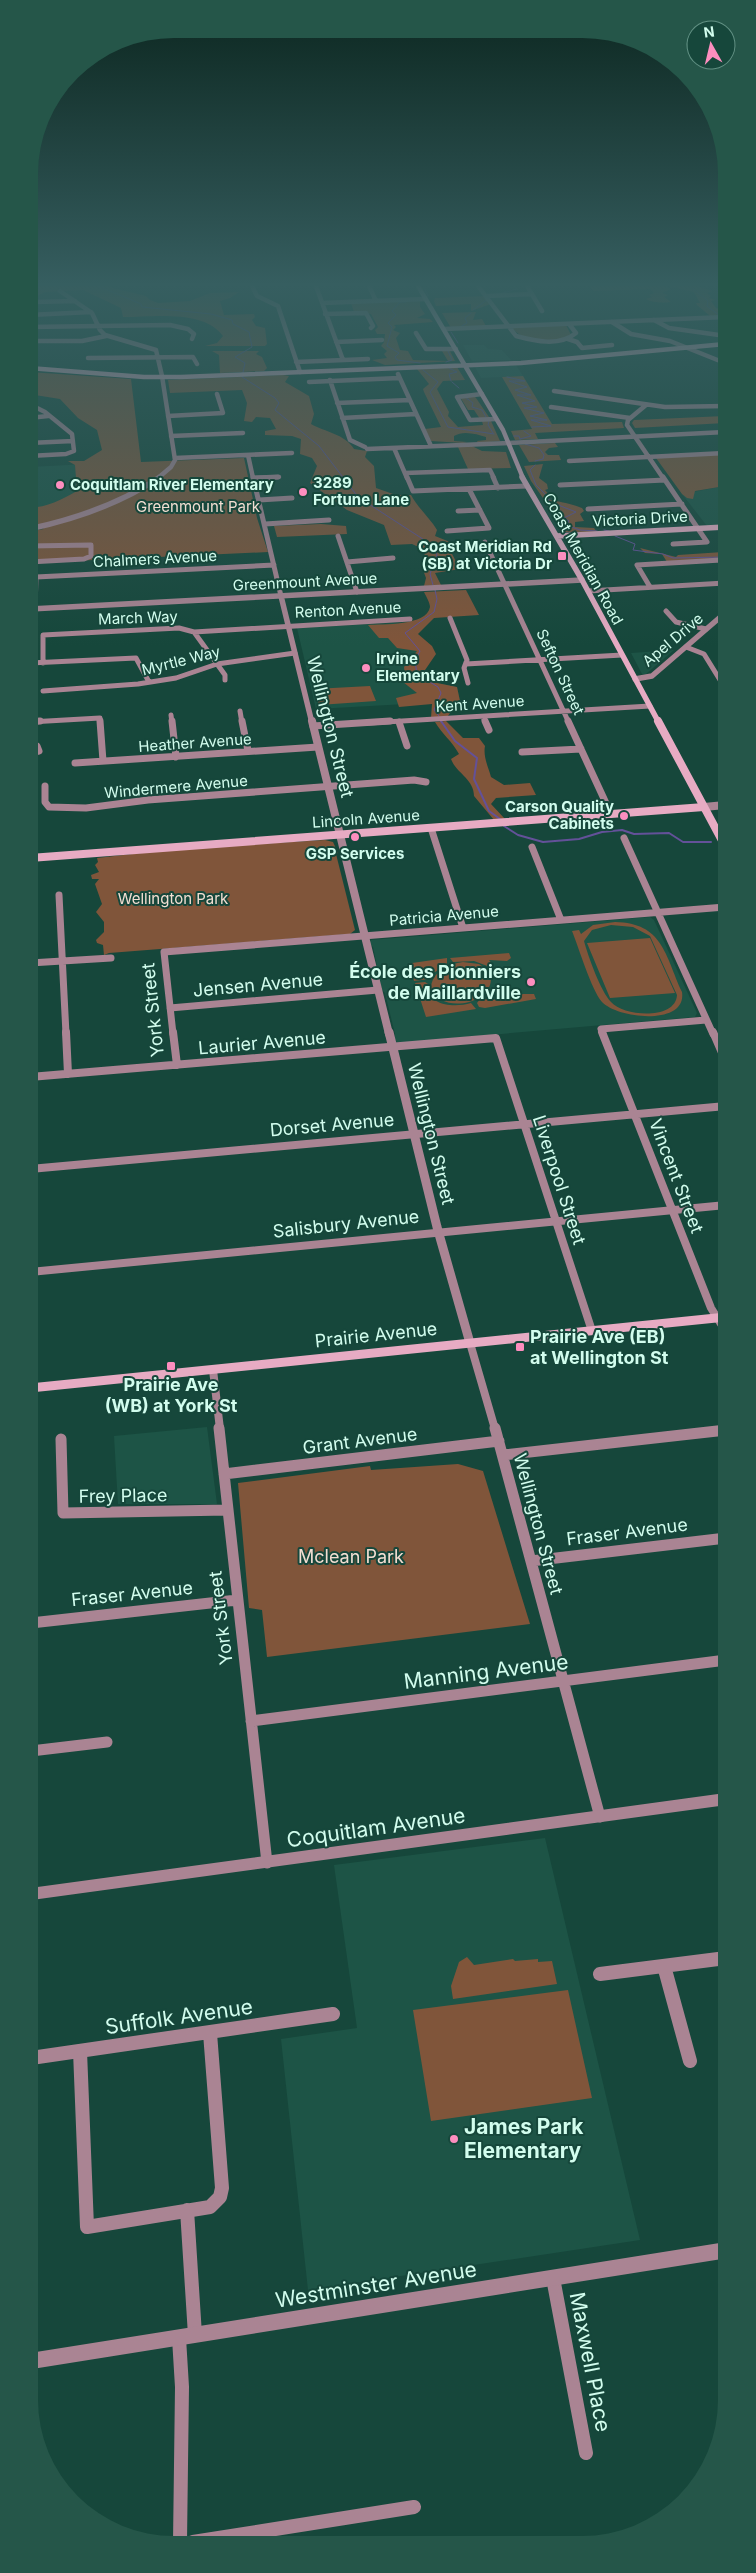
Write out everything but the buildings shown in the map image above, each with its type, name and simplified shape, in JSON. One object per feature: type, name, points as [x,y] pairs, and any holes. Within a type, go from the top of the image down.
[{"type":"main road","name":"Coast Meridian Road","points":[[489,406],[509,443],[527,486],[582,580],[718,833]]},
{"type":"main road","name":"Victoria Drive","points":[[557,536],[718,527]]},
{"type":"main road","name":"Lincoln Avenue","points":[[38,857],[704,807]]},
{"type":"main road","name":"Prairie Avenue","points":[[37,1387],[718,1317]]},
{"type":"street","points":[[38,406],[72,434],[73,441],[72,453],[38,455]]},
{"type":"street","points":[[38,527],[98,510],[164,475],[174,466],[175,458],[166,406]]},
{"type":"street","points":[[168,416],[223,413],[221,406]]},
{"type":"street","points":[[338,406],[350,440],[366,448],[718,432]]},
{"type":"street","points":[[413,406],[431,446]]},
{"type":"street","points":[[462,406],[470,420],[496,419]]},
{"type":"street","points":[[645,406],[630,418],[627,424],[699,528],[707,543],[673,544]]},
{"type":"street","points":[[659,406],[682,408],[718,406]]},
{"type":"street","points":[[551,407],[630,418]]},
{"type":"street","points":[[568,418],[577,411]]},
{"type":"street","points":[[342,418],[416,414]]},
{"type":"street","points":[[38,417],[48,416]]},
{"type":"street","points":[[171,436],[244,433]]},
{"type":"street","points":[[38,443],[73,441]]},
{"type":"street","points":[[394,448],[413,491],[527,486]]},
{"type":"street","points":[[175,458],[292,453]]},
{"type":"street","points":[[569,461],[718,453]]},
{"type":"street","name":"Wellington Street","points":[[248,455],[327,786],[438,1232],[503,1455],[600,1817]]},
{"type":"street","points":[[405,473],[490,470],[498,488]]},
{"type":"street","points":[[254,478],[279,477]]},
{"type":"street","points":[[560,485],[665,480]]},
{"type":"street","points":[[447,531],[489,528],[469,489]]},
{"type":"street","points":[[259,500],[292,498]]},
{"type":"street","points":[[588,509],[682,504]]},
{"type":"street","points":[[458,511],[480,510]]},
{"type":"street","points":[[265,524],[329,520]]},
{"type":"street","points":[[338,536],[357,592]]},
{"type":"street","name":"Sefton Street","points":[[485,542],[611,814]]},
{"type":"street","points":[[38,546],[91,545],[91,556],[84,559],[38,562]]},
{"type":"street","points":[[347,562],[393,558]]},
{"type":"street","points":[[650,587],[637,565],[718,560]]},
{"type":"street","name":"Chalmers Avenue","points":[[38,577],[274,565]]},
{"type":"street","name":"Greenmount Avenue","points":[[38,609],[582,580]]},
{"type":"street","points":[[588,591],[718,583]]},
{"type":"street","points":[[666,611],[676,622],[706,629]]},
{"type":"street","points":[[450,618],[466,657],[464,668],[468,682]]},
{"type":"street","name":"Renton Avenue","points":[[194,632],[410,619]]},
{"type":"street","name":"Apel Drive","points":[[635,679],[652,676],[718,619]]},
{"type":"street","name":"March Way","points":[[43,662],[43,635],[179,628],[194,632],[225,675],[225,680]]},
{"type":"street","points":[[686,647],[704,654],[718,677]]},
{"type":"street","name":"Myrtle Way","points":[[43,691],[120,687],[176,678],[217,664],[295,653]]},
{"type":"street","points":[[466,664],[622,655]]},
{"type":"street","points":[[38,662],[136,658],[149,682]]},
{"type":"street","name":"Kent Avenue","points":[[313,726],[650,706]]},
{"type":"street","points":[[240,711],[248,751]]},
{"type":"street","points":[[170,715],[176,757]]},
{"type":"street","points":[[483,717],[488,730]]},
{"type":"street","points":[[38,722],[100,718],[104,761]]},
{"type":"street","points":[[400,722],[407,746]]},
{"type":"street","name":"Heather Avenue","points":[[75,763],[318,747]]},
{"type":"street","points":[[522,752],[581,749]]},
{"type":"street","points":[[327,786],[414,780],[426,782]]},
{"type":"street","name":"Windermere Avenue","points":[[45,786],[45,802],[49,808],[59,809],[327,786]]},
{"type":"street","points":[[704,807],[718,806]]},
{"type":"street","points":[[431,828],[463,928]]},
{"type":"street","points":[[624,838],[718,1045]]},
{"type":"street","points":[[532,847],[561,920]]},
{"type":"street","points":[[59,895],[68,1074]]},
{"type":"street","name":"Patricia Avenue","points":[[164,952],[718,908]]},
{"type":"street","name":"York Street","points":[[164,952],[177,1065]]},
{"type":"street","points":[[38,962],[111,958]]},
{"type":"street","name":"Jensen Avenue","points":[[170,1008],[378,990]]},
{"type":"street","name":"Vincent Street","points":[[706,1020],[601,1029],[711,1308],[718,1314]]},
{"type":"street","name":"Laurier Avenue","points":[[38,1077],[496,1038]]},
{"type":"street","name":"Liverpool Street","points":[[496,1038],[592,1331]]},
{"type":"street","name":"Dorset Avenue","points":[[38,1168],[718,1107]]},
{"type":"street","name":"Salisbury Avenue","points":[[38,1271],[718,1206]]},
{"type":"street","name":"York Street","points":[[213,1370],[267,1863]]},
{"type":"street","points":[[503,1455],[718,1431]]},
{"type":"street","name":"Frey Place","points":[[60,1440],[64,1513],[227,1510]]},
{"type":"street","name":"Grant Avenue","points":[[224,1474],[499,1442]]},
{"type":"street","name":"Fraser Avenue","points":[[531,1561],[718,1539]]},
{"type":"street","name":"Fraser Avenue","points":[[37,1622],[237,1600]]},
{"type":"street","name":"Manning Avenue","points":[[251,1721],[718,1661]]},
{"type":"street","points":[[37,1749],[106,1742]]},
{"type":"street","name":"Coquitlam Avenue","points":[[37,1893],[718,1800]]},
{"type":"street","points":[[600,1974],[718,1959]]},
{"type":"street","points":[[664,1966],[690,2061]]},
{"type":"street","name":"Suffolk Avenue","points":[[37,2057],[333,2014]]},
{"type":"street","points":[[80,2051],[86,2227],[210,2207],[220,2197],[222,2188],[210,2032]]},
{"type":"street","points":[[180,2536],[182,2387],[187,2336],[187,2210]]},
{"type":"street","name":"Westminster Avenue","points":[[37,2360],[718,2251]]},
{"type":"street","name":"Maxwell Place","points":[[553,2278],[586,2453]]},
{"type":"street","points":[[231,2536],[414,2507]]},
{"type":"shaded area","name":"Coquitlam River Elementary","points":[[88,464],[91,481],[65,505],[38,510],[38,467]]},
{"type":"shaded area","points":[[718,487],[718,525],[707,526],[682,494]]},
{"type":"shaded area","name":"Irvine Elementary","points":[[413,622],[429,662],[423,673],[427,681],[457,687],[460,701],[316,709],[297,628]]},
{"type":"shaded area","points":[[674,650],[646,674],[642,674],[631,653]]},
{"type":"shaded area","name":"École des Pionniers de Maillardville","points":[[650,917],[654,920],[697,1013],[695,1017],[398,1043],[395,1041],[385,993],[382,990],[373,947],[370,944],[371,940]]},
{"type":"shaded area","points":[[207,1427],[217,1504],[118,1504],[114,1436]]},
{"type":"shaded area","name":"James Park Elementary","points":[[545,1838],[640,2240],[308,2290],[281,2039],[357,2028],[334,1865]]},
{"type":"green space","name":"Greenmount Park","points":[[67,406],[134,406],[141,462],[244,458],[257,518],[268,552],[38,563],[38,530],[44,529],[38,526],[38,507],[54,503],[77,491],[75,465],[68,461],[84,461],[102,450],[97,430],[78,418]]},
{"type":"green space","points":[[246,406],[312,406],[314,414],[311,424],[340,437],[354,449],[367,451],[365,457],[374,466],[376,488],[396,495],[411,495],[437,530],[435,536],[450,542],[451,552],[460,569],[435,573],[441,585],[424,586],[426,578],[423,570],[425,550],[412,544],[391,545],[384,525],[347,510],[310,483],[317,466],[312,458],[300,454],[301,439],[292,436],[265,435],[265,431],[276,429],[270,418],[256,417],[252,422],[244,421]]},
{"type":"green space","points":[[431,406],[446,406],[449,412],[448,416],[458,427],[483,425],[482,421],[491,421],[500,441],[478,443],[477,441],[486,440],[486,437],[466,433],[454,436],[454,441],[467,442],[463,443],[431,441],[425,429],[441,427]]},
{"type":"green space","points":[[466,406],[482,406],[489,417],[480,419],[474,410],[468,410]]},
{"type":"green space","points":[[519,406],[541,406],[552,424],[622,422],[624,428],[535,433],[538,439],[515,440],[511,431],[532,429]]},
{"type":"green space","points":[[718,416],[718,423],[635,428],[632,423],[634,420]]},
{"type":"green space","points":[[555,443],[558,447],[549,448],[545,452],[548,455],[559,455],[561,460],[529,462],[519,445]]},
{"type":"green space","points":[[472,446],[482,451],[506,452],[511,468],[468,469],[458,447]]},
{"type":"green space","points":[[718,454],[718,487],[695,491],[693,499],[687,498],[682,494],[656,458]]},
{"type":"green space","points":[[543,464],[539,478],[547,484],[548,489],[545,490],[551,497],[543,498],[531,481],[524,466]]},
{"type":"green space","points":[[543,499],[563,502],[582,508],[584,511],[580,514],[584,521],[575,522],[575,527],[594,528],[597,532],[564,532]]},
{"type":"green space","points":[[321,524],[346,526],[347,534],[277,537],[274,526]]},
{"type":"green space","points":[[640,548],[676,557],[678,555],[718,552],[718,560],[667,562],[662,554],[645,553]]},
{"type":"green space","points":[[466,590],[479,615],[434,618],[418,634],[432,646],[436,654],[423,673],[427,681],[457,687],[460,701],[447,717],[431,718],[432,704],[399,707],[396,698],[417,693],[403,682],[405,676],[404,667],[417,651],[397,648],[388,638],[379,638],[368,625],[403,623],[421,618],[430,607],[424,592]]},
{"type":"green space","points":[[370,686],[376,701],[319,705],[314,689]]},
{"type":"green space","points":[[446,721],[463,738],[479,738],[485,746],[485,758],[491,777],[504,785],[530,783],[536,795],[496,798],[491,804],[505,819],[494,820],[474,796],[471,785],[453,764],[451,759],[459,754],[435,722]]},
{"type":"green space","name":"Wellington Park","points":[[325,840],[333,842],[338,853],[336,854],[355,930],[350,934],[109,953],[104,955],[103,945],[97,943],[96,940],[104,932],[104,922],[96,912],[102,904],[95,884],[99,879],[92,879],[91,875],[99,872],[95,865],[98,862],[97,858],[177,849]]},
{"type":"green space","points":[[615,922],[631,924],[643,928],[653,935],[666,954],[682,992],[681,1003],[674,1010],[663,1015],[650,1016],[622,1012],[610,1008],[602,1002],[590,978],[572,931],[579,930],[581,934],[593,925]],"holes":[[[611,925],[633,927],[650,936],[677,995],[674,1003],[668,1009],[648,1014],[627,1011],[611,1002],[599,982],[584,941],[592,930]]]},
{"type":"green space","points":[[650,938],[675,993],[610,998],[587,943]]},
{"type":"green space","points":[[509,953],[511,958],[507,961],[489,960],[493,965],[490,967],[474,961],[453,962],[450,958]]},
{"type":"green space","points":[[447,958],[447,964],[435,972],[425,970],[425,973],[433,974],[429,979],[414,981],[410,966],[412,963]]},
{"type":"green space","points":[[463,962],[479,964],[489,971],[491,982],[487,990],[480,997],[458,1004],[447,1002],[437,997],[431,989],[434,978],[447,967]]},
{"type":"green space","points":[[425,982],[428,984],[432,997],[437,1001],[450,1005],[471,1003],[476,1009],[426,1017],[415,983]]},
{"type":"green space","points":[[501,988],[507,990],[504,992],[506,994],[534,994],[536,999],[485,1008],[479,1007],[477,1003],[480,999],[503,1000],[497,991]]},
{"type":"green space","name":"Mclean Park","points":[[458,1464],[483,1471],[530,1624],[267,1657],[262,1610],[249,1608],[238,1483],[370,1466],[371,1470]]},
{"type":"green space","points":[[467,1957],[474,1965],[513,1959],[515,1961],[538,1959],[538,1962],[552,1961],[557,1984],[453,1999],[451,1986],[459,1962]]},
{"type":"green space","points":[[568,1990],[592,2098],[431,2121],[413,2010]]},
{"type":"waterway","points":[[277,406],[275,410],[319,446],[358,497],[432,545],[437,555],[430,574],[433,585]]},
{"type":"waterway","points":[[437,406],[448,427],[494,434]]},
{"type":"waterway","points":[[472,406],[482,410],[486,417]]},
{"type":"waterway","points":[[532,427],[551,426],[531,420],[547,420],[530,416],[544,413],[524,408],[537,407],[534,406]]},
{"type":"waterway","points":[[489,421],[488,425],[493,433]]},
{"type":"waterway","points":[[514,436],[519,436],[520,439],[531,436],[524,431]]},
{"type":"waterway","points":[[525,444],[539,448],[544,455],[543,459],[535,461]]},
{"type":"waterway","points":[[535,465],[530,470],[536,485],[548,497]]},
{"type":"waterway","points":[[549,499],[548,501],[576,512],[564,518],[569,521],[566,525],[580,530],[597,531]]},
{"type":"waterway","points":[[604,530],[609,531]]},
{"type":"waterway","points":[[615,536],[635,544],[633,550],[663,554],[673,558],[718,557]]},
{"type":"waterway","points":[[435,590],[437,599],[434,612],[405,633],[420,651],[415,661],[417,674],[438,687],[441,693],[434,710],[439,716]]},
{"type":"waterway","points":[[442,723],[441,721],[455,741],[477,758],[474,779],[489,811],[500,819]]},
{"type":"waterway","points":[[504,826],[518,835],[543,842],[579,839],[602,832],[622,830],[634,834],[669,833],[683,842],[711,842]]},
{"type":"place","name":"Coquitlam River Elementary","points":[[60,485]]},
{"type":"place","name":"3289 Fortune Lane","points":[[303,492]]},
{"type":"place","name":"Coast Meridian Rd (SB) at Victoria Dr","points":[[562,556]]},
{"type":"place","name":"Irvine Elementary","points":[[366,668]]},
{"type":"place","name":"Carson Quality Cabinets","points":[[624,816]]},
{"type":"place","name":"GSP Services","points":[[355,837]]},
{"type":"place","name":"École des Pionniers de Maillardville","points":[[531,982]]},
{"type":"place","name":"Prairie Ave (EB) at Wellington St","points":[[520,1347]]},
{"type":"place","name":"Prairie Ave (WB) at York St","points":[[171,1366]]},
{"type":"place","name":"James Park Elementary","points":[[454,2139]]}]
